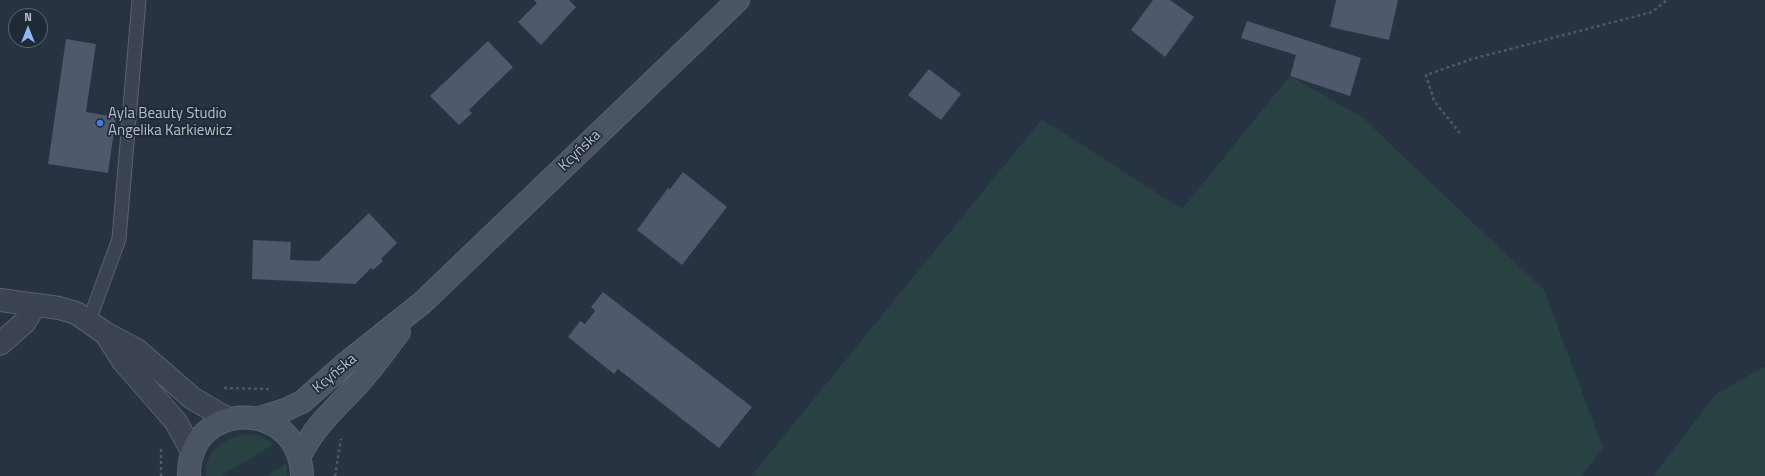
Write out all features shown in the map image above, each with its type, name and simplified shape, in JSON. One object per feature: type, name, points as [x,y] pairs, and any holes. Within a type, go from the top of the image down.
[{"type":"main road","name":"Kcyńska","points":[[260,418],[302,402],[344,365],[422,303],[738,0]]},
{"type":"main road","name":"Kcyńska","points":[[301,466],[310,436],[322,420],[359,383],[422,303]]},
{"type":"main road","points":[[190,476],[189,467],[193,453],[201,438],[213,426],[228,419],[244,416],[260,418],[277,426],[291,439],[301,466]]},
{"type":"street","points":[[0,300],[70,311],[137,350],[192,398],[228,419]]},
{"type":"street","points":[[0,344],[24,323],[35,305]]},
{"type":"street","points":[[97,327],[122,361],[176,422],[193,453]]},
{"type":"lane","points":[[97,327],[119,239],[139,0]]},
{"type":"path","points":[[1460,133],[1434,100],[1426,75],[1472,59],[1652,12],[1667,0]]},
{"type":"green space","points":[[1290,76],[1362,117],[1544,290],[1603,448],[1581,476],[751,476],[1042,119],[1182,209]]},
{"type":"green space","points":[[1765,366],[1765,476],[1653,476],[1716,394]]},
{"type":"green space","points":[[250,434],[262,437],[274,444],[221,476],[206,476],[208,459],[218,446],[225,441],[241,435]]},
{"type":"green space","points":[[287,463],[287,476],[266,476]]},
{"type":"building","points":[[534,0],[569,0],[576,7],[541,45],[518,22],[537,3]]},
{"type":"building","points":[[1153,0],[1170,0],[1194,17],[1165,57],[1131,30]]},
{"type":"building","points":[[1336,0],[1398,0],[1389,40],[1330,27]]},
{"type":"building","points":[[1247,21],[1361,58],[1350,96],[1290,76],[1296,55],[1241,38]]},
{"type":"building","points":[[66,39],[96,44],[86,112],[116,117],[108,173],[48,164]]},
{"type":"building","points":[[488,41],[513,67],[469,110],[472,113],[459,125],[430,96]]},
{"type":"building","points":[[929,69],[961,94],[941,120],[908,95]]},
{"type":"building","points":[[683,172],[727,207],[682,265],[637,230],[668,188],[670,189]]},
{"type":"building","points":[[369,213],[397,243],[381,259],[383,261],[373,270],[371,268],[355,284],[252,279],[253,240],[291,242],[290,260],[319,261]]},
{"type":"building","points":[[603,292],[752,407],[719,448],[618,369],[614,374],[568,337],[580,321],[585,324],[595,311],[591,307]]},
{"type":"place","name":"Ayla Beauty Studio Angelika Karkiewicz","points":[[100,123]]}]
